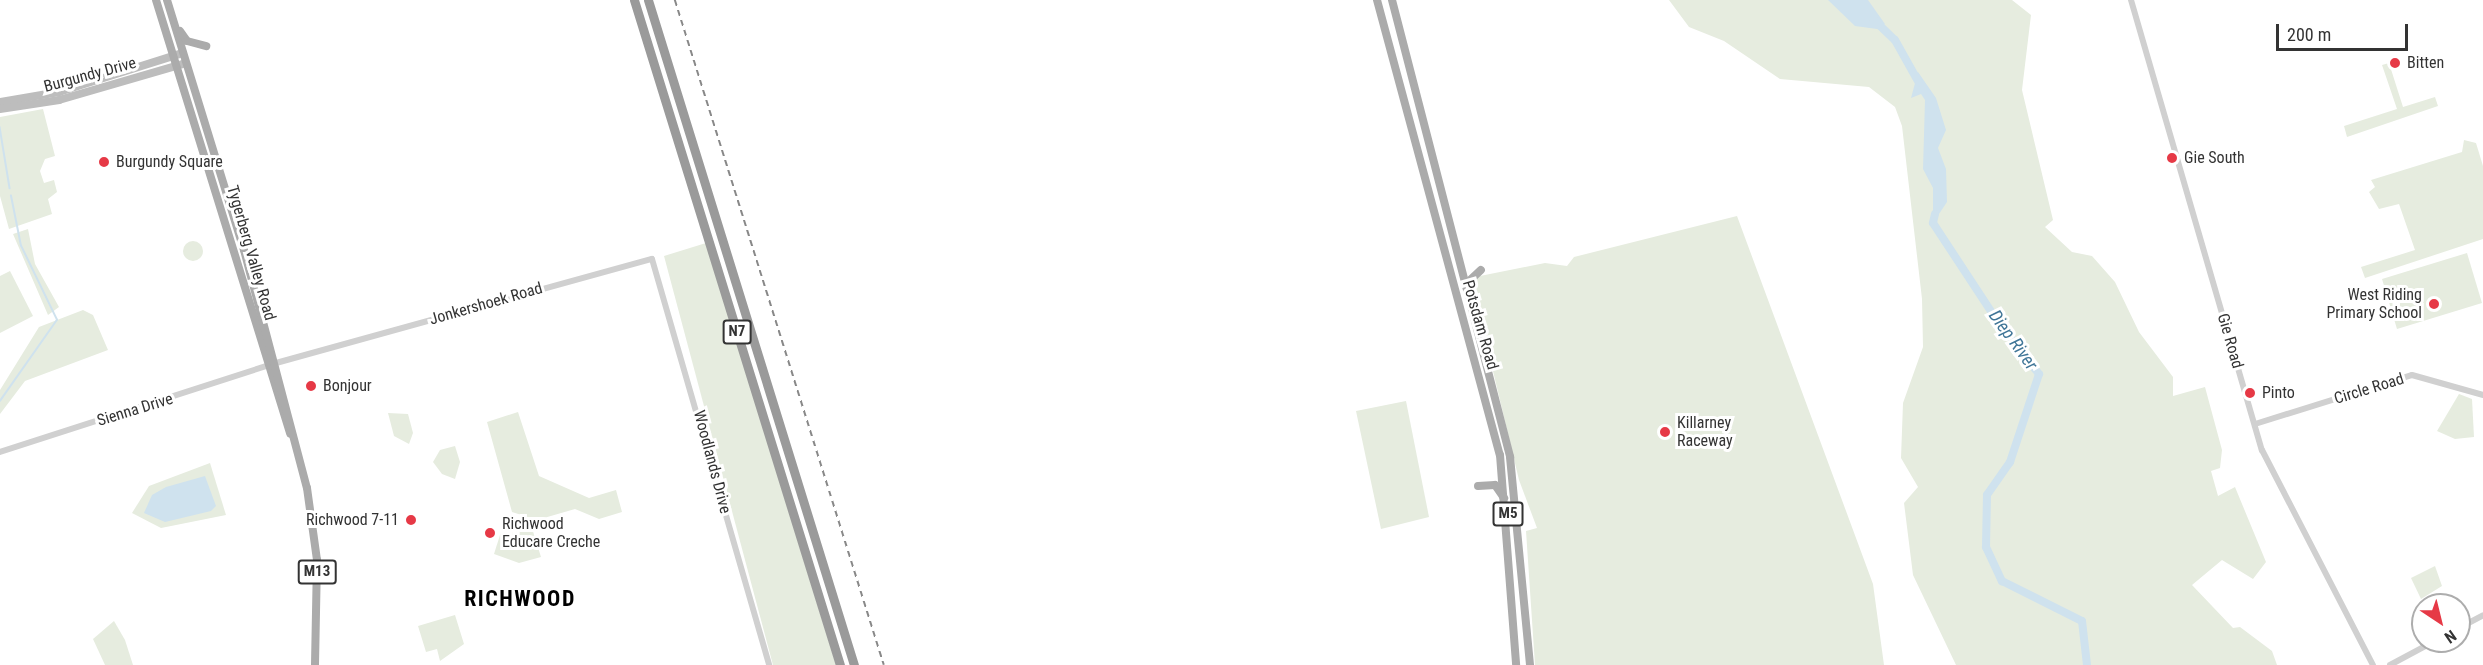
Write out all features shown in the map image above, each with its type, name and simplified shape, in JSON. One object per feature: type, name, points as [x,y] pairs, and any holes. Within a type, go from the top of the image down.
[{"type":"highway","name":"N7","points":[[634,0],[840,665]]},
{"type":"highway","name":"N7","points":[[648,0],[854,665]]},
{"type":"main road","name":"Tygerberg Valley Road","points":[[156,0],[183,64],[305,480],[317,560],[315,665]]},
{"type":"main road","name":"Tygerberg Valley Road","points":[[167,0],[179,54]]},
{"type":"main road","points":[[167,0],[183,36],[206,46]]},
{"type":"main road","name":"Potsdam Road","points":[[1392,0],[1467,283],[1512,468],[1530,665]]},
{"type":"main road","name":"Potsdam Road","points":[[1379,1],[1495,433],[1508,516],[1516,665]]},
{"type":"main road","name":"Burgundy Drive","points":[[0,102],[59,92],[179,54]]},
{"type":"main road","name":"Burgundy Drive","points":[[0,109],[60,100],[183,64]]},
{"type":"main road","points":[[1467,283],[1481,270]]},
{"type":"main road","points":[[1478,486],[1497,486],[1508,516]]},
{"type":"street","name":"Gie Road","points":[[2131,0],[2255,424],[2281,492],[2373,665]]},
{"type":"street","name":"Jonkershoek Road","points":[[273,365],[654,260]]},
{"type":"street","name":"Woodlands Drive","points":[[654,260],[769,665]]},
{"type":"street","name":"Sienna Drive","points":[[0,452],[273,365]]},
{"type":"street","name":"Circle Road","points":[[2255,424],[2412,375],[2483,395]]},
{"type":"street","points":[[2390,665],[2412,653]]},
{"type":"shaded area","points":[[1669,0],[2012,0],[2031,15],[2022,90],[2053,220],[2045,227],[2072,252],[2092,256],[2115,282],[2139,332],[2173,377],[2173,396],[2205,387],[2222,450],[2220,468],[2211,471],[2218,496],[2235,487],[2266,562],[2253,579],[2222,560],[2192,585],[2233,628],[2240,627],[2272,651],[2277,665],[1956,665],[1913,575],[1904,503],[1918,487],[1901,458],[1903,403],[1923,347],[1922,299],[1902,126],[1895,107],[1869,87],[1780,79],[1724,41],[1689,27]]},
{"type":"shaded area","points":[[2389,63],[2403,107],[2435,97],[2438,106],[2347,137],[2344,126],[2397,109],[2382,65]]},
{"type":"shaded area","points":[[43,109],[55,156],[45,159],[40,171],[44,183],[54,180],[57,192],[48,199],[52,214],[9,229],[0,196],[0,117]]},
{"type":"shaded area","points":[[2464,140],[2476,143],[2483,166],[2483,239],[2365,278],[2361,267],[2415,250],[2399,204],[2379,209],[2369,192],[2375,187],[2371,180],[2462,152]]},
{"type":"shaded area","name":"Killarney Raceway","points":[[1737,216],[1873,584],[1884,665],[1535,665],[1526,531],[1537,528],[1519,480],[1472,283],[1475,277],[1545,263],[1567,266],[1574,257]]},
{"type":"shaded area","points":[[28,229],[35,264],[59,307],[48,315],[13,234]]},
{"type":"shaded area","points":[[189,241],[197,241],[203,247],[203,255],[197,261],[189,261],[183,255],[183,247]]},
{"type":"shaded area","points":[[706,243],[836,665],[773,665],[664,256]]},
{"type":"shaded area","points":[[2467,253],[2482,303],[2397,329],[2382,279]]},
{"type":"shaded area","points":[[10,271],[33,316],[0,333],[0,276]]},
{"type":"shaded area","points":[[83,310],[93,315],[108,350],[25,381],[0,414],[0,390],[39,327]]},
{"type":"shaded area","points":[[2459,394],[2472,399],[2474,437],[2455,439],[2437,431]]},
{"type":"shaded area","points":[[1406,401],[1429,517],[1381,529],[1356,411]]},
{"type":"shaded area","points":[[518,412],[539,476],[589,498],[616,490],[622,512],[599,519],[575,509],[537,520],[512,512],[487,422]]},
{"type":"shaded area","points":[[388,413],[408,414],[413,433],[409,444],[394,436]]},
{"type":"shaded area","points":[[455,446],[460,462],[455,479],[442,474],[433,462],[440,450]]},
{"type":"shaded area","points":[[210,463],[226,515],[161,528],[132,513],[149,486]]},
{"type":"shaded area","points":[[506,516],[531,525],[541,557],[519,563],[494,554]]},
{"type":"shaded area","points":[[2435,566],[2442,586],[2431,593],[2418,593],[2411,578]]},
{"type":"shaded area","points":[[455,615],[464,644],[440,661],[437,649],[426,652],[418,626]]},
{"type":"shaded area","points":[[114,621],[125,640],[133,665],[105,665],[93,639]]},
{"type":"water","points":[[1828,0],[1868,0],[1885,24],[1877,29],[1855,26]]},
{"type":"water","points":[[1918,72],[1936,98],[1946,130],[1938,148],[1946,169],[1947,202],[1933,223],[1933,188],[1923,169],[1925,100],[1921,94],[1911,98]]},
{"type":"water","points":[[205,476],[216,506],[211,511],[165,522],[144,513],[152,495],[166,487]]},
{"type":"waterway","name":"Diep River","points":[[1873,19],[1895,40],[1919,83]]},
{"type":"waterway","points":[[0,127],[10,188]]},
{"type":"waterway","points":[[0,401],[57,320],[21,246],[11,196]]},
{"type":"waterway","name":"Diep River","points":[[1935,214],[1933,223],[1996,319],[2039,374],[2010,462],[1987,495],[1986,547],[2002,581],[2082,621],[2087,665]]},
{"type":"railway","points":[[675,0],[884,665]]},
{"type":"place","name":"Bitten","points":[[2395,63]]},
{"type":"place","name":"Gie South","points":[[2172,158]]},
{"type":"place","name":"Burgundy Square","points":[[104,162]]},
{"type":"place","name":"West Riding Primary School","points":[[2434,304]]},
{"type":"place","name":"Bonjour","points":[[311,386]]},
{"type":"place","name":"Pinto","points":[[2250,393]]},
{"type":"place","name":"Killarney Raceway","points":[[1665,432]]},
{"type":"place","name":"Richwood 7-11","points":[[411,520]]},
{"type":"place","name":"Richwood Educare Creche","points":[[490,533]]},
{"type":"district","name":"RICHWOOD","points":[[520,599]]}]
